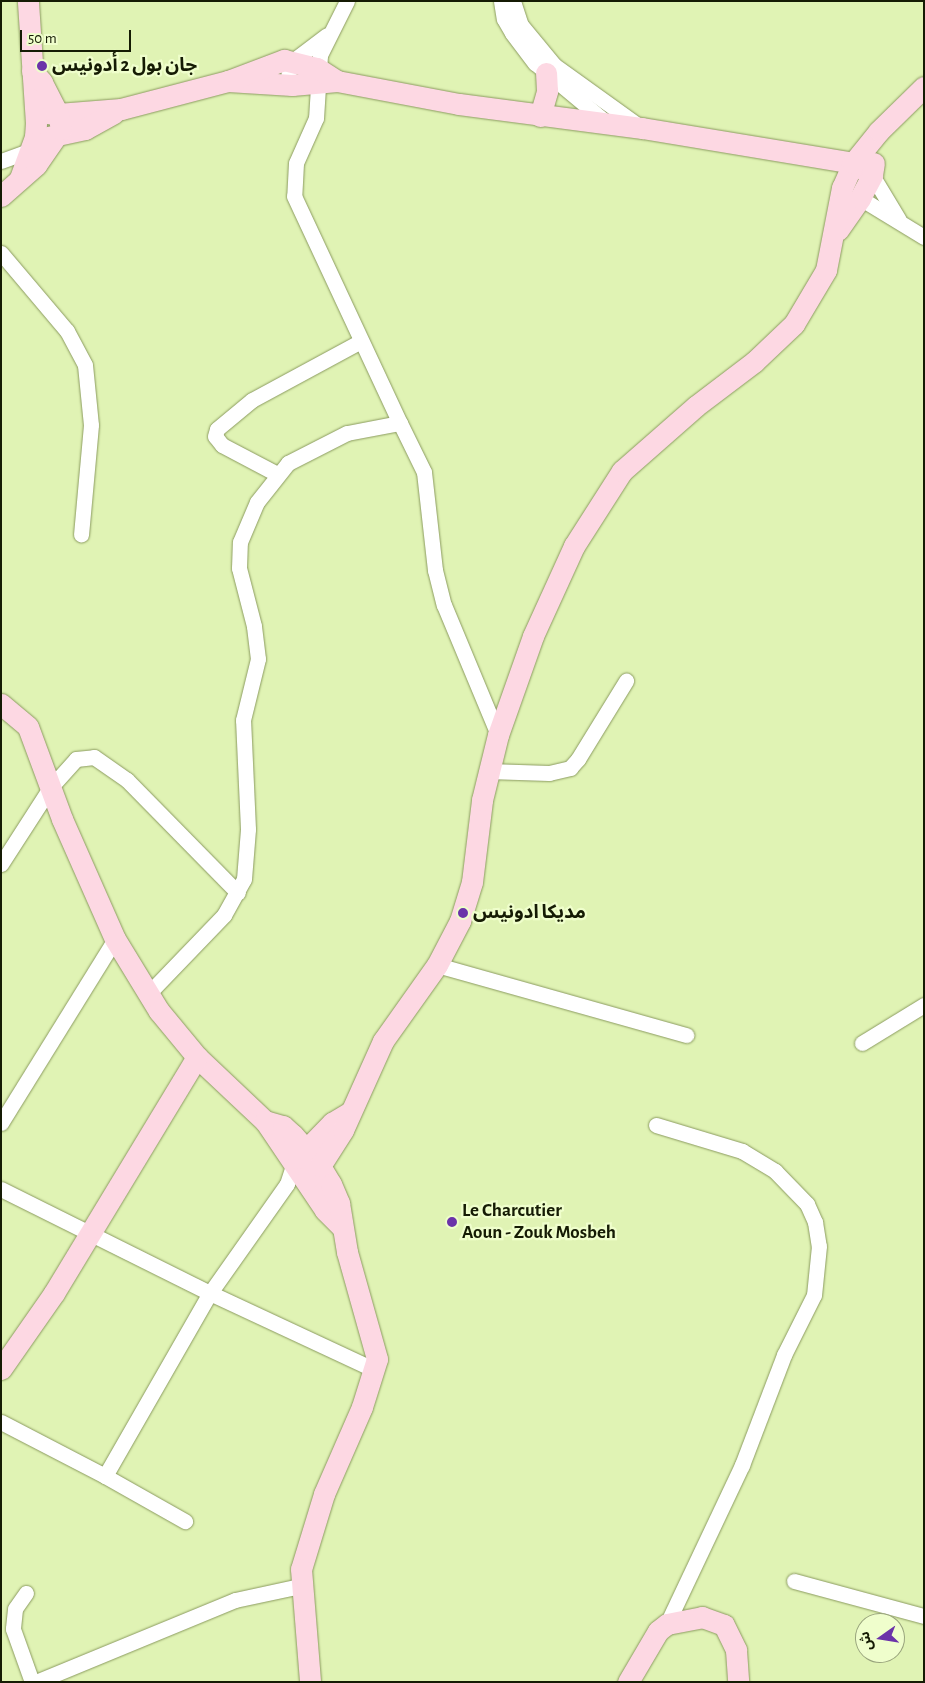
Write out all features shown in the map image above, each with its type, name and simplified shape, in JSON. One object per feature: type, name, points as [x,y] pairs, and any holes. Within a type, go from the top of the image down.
[{"type":"main road","points":[[20,178],[32,144],[36,112],[31,70],[28,1]]},
{"type":"main road","points":[[36,112],[58,114],[121,109],[228,81],[268,64],[294,60],[324,78],[417,97],[540,116],[642,128],[853,163],[872,175]]},
{"type":"main road","points":[[1,196],[36,165],[58,137],[61,129],[58,114],[42,82],[31,70]]},
{"type":"main road","points":[[540,116],[547,91],[546,73]]},
{"type":"main road","points":[[228,81],[288,84],[324,78]]},
{"type":"main road","points":[[302,1174],[344,1130],[350,1112],[383,1042],[437,965],[467,901],[488,771],[498,735],[547,602],[599,502],[622,471],[659,437],[754,362],[794,324],[826,270],[834,236],[851,193],[853,163],[879,131],[924,87]]},
{"type":"main road","points":[[32,144],[102,122],[121,109]]},
{"type":"main road","points":[[851,193],[872,175],[879,131]]},
{"type":"main road","points":[[809,156],[851,193]]},
{"type":"main road","points":[[1,704],[28,727],[50,788],[115,939],[148,994],[197,1057],[265,1121],[302,1174],[339,1202],[342,1227],[376,1345],[375,1370],[324,1494],[304,1554],[300,1586],[310,1682]]},
{"type":"main road","points":[[1,1369],[33,1326],[197,1057]]},
{"type":"main road","points":[[302,1174],[306,1148],[332,1123],[350,1112]]},
{"type":"main road","points":[[265,1121],[283,1126],[306,1148]]},
{"type":"main road","points":[[628,1682],[649,1643],[666,1624],[702,1617],[724,1625],[736,1650],[739,1681]]},
{"type":"street","points":[[347,1],[331,30],[316,118],[296,163],[294,196],[426,480],[435,570],[444,605],[498,735]]},
{"type":"street","points":[[501,1],[504,19],[512,33],[546,73],[607,123]]},
{"type":"street","points":[[513,1],[521,26],[548,58],[570,79],[642,128]]},
{"type":"street","points":[[288,84],[289,68],[294,60],[331,30]]},
{"type":"street","points":[[1,161],[32,144]]},
{"type":"street","points":[[872,175],[901,224]]},
{"type":"street","points":[[851,193],[924,237]]},
{"type":"street","points":[[1,253],[67,331],[85,365],[91,425],[81,535]]},
{"type":"street","points":[[277,474],[222,444],[217,439],[216,430],[252,400],[361,341]]},
{"type":"street","points":[[148,994],[200,941],[238,893],[248,862],[243,720],[258,659],[254,626],[240,568],[239,548],[257,502],[277,474],[288,463],[324,443],[347,433],[400,423]]},
{"type":"street","points":[[488,771],[548,773],[570,768],[578,759],[626,681]]},
{"type":"street","points":[[1,864],[50,788],[76,759],[101,759],[127,780],[238,893]]},
{"type":"street","points":[[1,1124],[115,939]]},
{"type":"street","points":[[437,965],[686,1035]]},
{"type":"street","points":[[862,1042],[924,1006]]},
{"type":"street","points":[[656,1126],[718,1143],[761,1161],[792,1185],[807,1204],[815,1222],[819,1246],[814,1294],[784,1355],[728,1497],[666,1624]]},
{"type":"street","points":[[105,1476],[210,1294],[302,1174]]},
{"type":"street","points":[[1,1189],[210,1294],[375,1370]]},
{"type":"street","points":[[1,1422],[105,1476],[185,1521]]},
{"type":"street","points":[[794,1581],[924,1616]]},
{"type":"street","points":[[36,1682],[235,1600],[300,1586]]},
{"type":"street","points":[[26,1593],[15,1609],[13,1629],[32,1682]]},
{"type":"place","name":"جان بول 2 أدونيس","points":[[42,66]]},
{"type":"place","name":"مديكا ادونيس","points":[[463,913]]},
{"type":"place","name":"Le Charcutier Aoun - Zouk Mosbeh","points":[[452,1222]]}]
